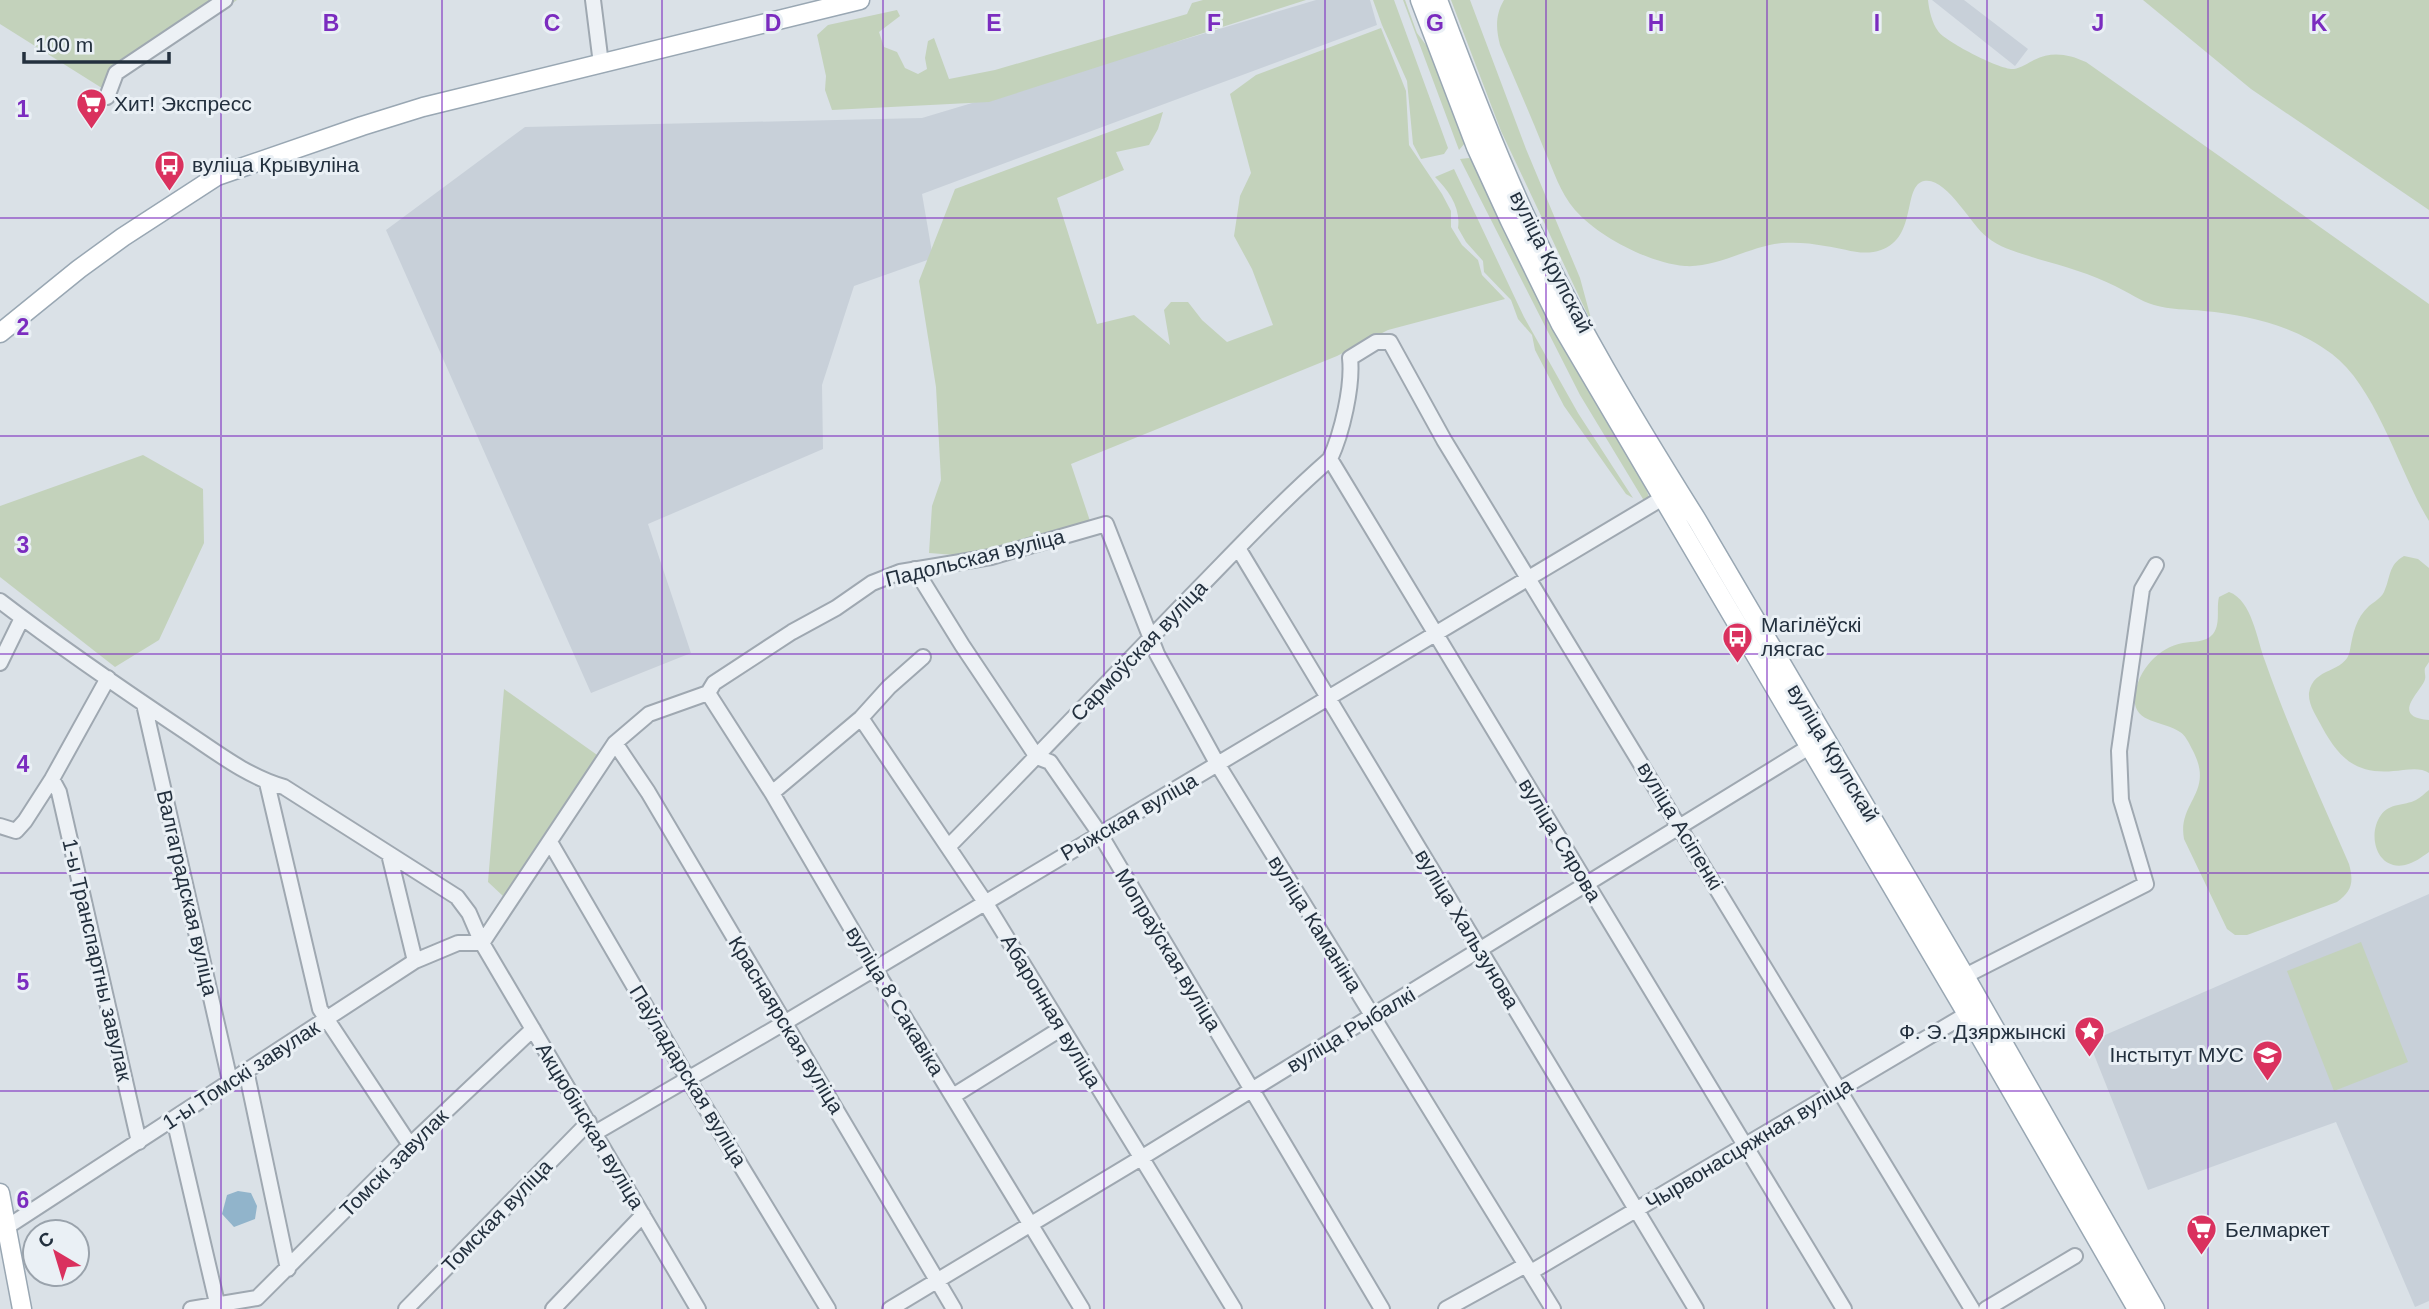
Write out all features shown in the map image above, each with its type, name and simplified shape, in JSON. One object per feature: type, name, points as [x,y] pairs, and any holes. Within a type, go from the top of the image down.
[{"type":"main road","points":[[0,333],[123,237],[217,176],[423,107],[860,0]]},
{"type":"main road","name":"вуліца Крупскай","points":[[1420,0],[1476,147],[1561,325],[1661,499],[1967,1014],[2137,1309]]},
{"type":"main road","name":"вуліца Крупскай","points":[[1438,0],[1492,141],[1525,215],[1576,315],[1653,451],[1709,541],[1965,976],[2155,1309]]},
{"type":"main road","points":[[0,1193],[7,1227],[5,1252],[22,1309]]},
{"type":"street","points":[[107,97],[116,73],[225,0]]},
{"type":"street","points":[[593,0],[601,64]]},
{"type":"street","name":"вуліца Асіпенкі","points":[[1330,459],[1338,442],[1351,371],[1350,358],[1376,342],[1390,342],[1444,440],[1972,1309]]},
{"type":"street","name":"Сармоўская вуліца","points":[[949,846],[1301,484],[1330,459]]},
{"type":"street","name":"вуліца Сярова","points":[[1330,459],[1844,1309]]},
{"type":"street","name":"Рыжская вуліца","points":[[592,1128],[688,1079],[784,1023],[1661,499]]},
{"type":"street","name":"Падольская вуліца","points":[[708,693],[714,683],[724,676],[872,583],[900,572],[990,557],[1107,524]]},
{"type":"street","name":"вуліца Каманіна","points":[[1107,524],[1157,654],[1218,765],[1553,1309]]},
{"type":"street","name":"вуліца Хальзунова","points":[[1238,548],[1696,1309]]},
{"type":"street","points":[[1965,976],[2146,884],[2121,800],[2119,751],[2142,589],[2156,565]]},
{"type":"street","name":"Мопраўская вуліца","points":[[915,569],[1037,757],[1050,762],[1100,834],[1382,1309]]},
{"type":"street","name":"Акцюбінская вуліца","points":[[0,601],[144,704],[231,762],[267,783],[284,787],[457,897],[469,913],[482,943],[695,1308]]},
{"type":"street","points":[[0,663],[22,618]]},
{"type":"street","points":[[772,793],[861,718],[889,687],[923,657]]},
{"type":"street","points":[[0,826],[16,831],[25,821],[52,779],[108,678]]},
{"type":"street","points":[[482,943],[615,743],[649,714],[708,693]]},
{"type":"street","name":"вуліца 8 Сакавіка","points":[[708,693],[772,793],[874,969],[1082,1309]]},
{"type":"street","name":"Валгаградская вуліца","points":[[144,704],[230,1081]]},
{"type":"street","name":"Абаронная вуліца","points":[[861,718],[985,902],[1234,1309]]},
{"type":"street","name":"Краснаярская вуліца","points":[[615,743],[648,792],[954,1309]]},
{"type":"street","name":"вуліца Рыбалкі","points":[[890,1309],[1372,1017],[1809,747]]},
{"type":"street","name":"1-ы Транспартны завулак","points":[[52,779],[59,792],[139,1142]]},
{"type":"street","points":[[267,783],[320,1009],[410,1145]]},
{"type":"street","name":"Паўладарская вуліца","points":[[550,842],[688,1079],[828,1309]]},
{"type":"street","points":[[389,854],[415,961]]},
{"type":"street","name":"1-ы Томскі завулак","points":[[7,1227],[415,961],[458,943],[482,943]]},
{"type":"street","name":"Чырвонасцяжная вуліца","points":[[1446,1309],[1529,1269],[1637,1211],[1967,1014]]},
{"type":"street","name":"Томскі завулак","points":[[258,1303],[410,1145],[533,1028]]},
{"type":"street","points":[[953,1096],[1062,1028]]},
{"type":"street","points":[[246,1070],[288,1269]]},
{"type":"street","points":[[174,1119],[217,1303]]},
{"type":"street","name":"Томская вуліца","points":[[406,1309],[592,1128]]},
{"type":"street","points":[[553,1309],[643,1215]]},
{"type":"street","points":[[1986,1309],[2075,1256]]},
{"type":"street","points":[[191,1309],[217,1303],[258,1303]]},
{"type":"shaded area","points":[[1316,0],[1370,0],[1377,25],[922,194],[933,258],[854,286],[822,385],[823,449],[648,524],[691,653],[591,693],[386,230],[525,127],[922,118]]},
{"type":"shaded area","points":[[1932,0],[1964,0],[2028,49],[2015,66]]},
{"type":"shaded area","name":"Інстытут МУС","points":[[2429,894],[2429,1301],[2415,1307],[2336,1122],[2148,1190],[2089,1042]]},
{"type":"green space","points":[[0,0],[237,0],[105,90],[0,24]]},
{"type":"green space","points":[[1203,0],[1306,0],[989,102],[832,110],[825,90],[826,76],[817,35],[828,25],[897,10],[900,16],[879,32],[884,47],[897,52],[905,68],[918,74],[927,69],[925,58],[928,41],[934,38],[949,79],[995,70],[1187,14],[1192,3]]},
{"type":"green space","points":[[1373,0],[1394,0],[1448,148],[1444,154],[1421,159],[1413,144],[1407,81]]},
{"type":"green space","points":[[1403,0],[1417,33],[1429,49],[1464,136],[1465,143],[1459,150]]},
{"type":"green space","points":[[1451,0],[1470,0],[1526,149],[1580,278],[1593,326],[1501,131]]},
{"type":"green space","points":[[1504,0],[1928,0],[1932,20],[1942,36],[1998,65],[2014,69],[2041,57],[2054,55],[2066,55],[2086,62],[2429,304],[2429,521],[2375,409],[2362,388],[2348,369],[2318,344],[2287,329],[2238,315],[2154,305],[2087,274],[2005,248],[1987,237],[1949,193],[1932,181],[1917,185],[1905,224],[1893,244],[1874,252],[1809,243],[1782,243],[1709,264],[1685,266],[1656,260],[1611,239],[1575,210],[1557,181],[1500,45],[1497,22]]},
{"type":"green space","points":[[2143,0],[2429,0],[2429,210],[2251,89]]},
{"type":"green space","points":[[1381,28],[1406,91],[1409,145],[1442,194],[1451,211],[1451,227],[1462,245],[1478,260],[1482,275],[1505,299],[1388,330],[1337,356],[1071,464],[1090,521],[1001,555],[929,553],[932,506],[941,480],[936,387],[919,281],[955,189],[1163,112],[1149,145],[1116,152],[1124,170],[1057,198],[1097,324],[1134,315],[1170,345],[1164,310],[1171,302],[1188,302],[1202,320],[1227,342],[1273,325],[1252,269],[1234,236],[1240,196],[1251,173],[1230,94],[1256,75]]},
{"type":"green space","points":[[1469,158],[1475,163],[1592,394],[1646,489],[1650,500],[1646,504],[1580,395],[1460,159]]},
{"type":"green space","points":[[1454,169],[1524,317],[1578,413],[1633,498],[1626,494],[1564,406],[1535,350],[1532,335],[1518,319],[1511,300],[1484,272],[1483,261],[1458,228],[1458,214],[1453,200],[1435,177]]},
{"type":"green space","points":[[143,455],[203,489],[204,543],[159,640],[115,667],[0,577],[0,506]]},
{"type":"green space","points":[[2404,556],[2418,559],[2429,568],[2429,662],[2425,668],[2423,684],[2409,709],[2417,718],[2429,720],[2429,773],[2417,769],[2375,771],[2354,765],[2330,740],[2313,711],[2309,697],[2312,684],[2317,678],[2347,658],[2358,621],[2369,606],[2383,594],[2392,567]]},
{"type":"green space","points":[[2229,592],[2243,603],[2253,622],[2284,712],[2349,864],[2351,876],[2349,890],[2337,902],[2247,935],[2235,935],[2227,929],[2184,839],[2183,826],[2200,776],[2192,749],[2182,733],[2149,720],[2138,711],[2135,704],[2137,686],[2145,669],[2165,649],[2210,637],[2217,625],[2219,597]]},
{"type":"green space","points":[[504,689],[600,757],[503,896],[488,882]]},
{"type":"green space","points":[[2429,790],[2429,852],[2405,865],[2387,862],[2381,857],[2375,841],[2381,815],[2392,807],[2416,800]]},
{"type":"green space","points":[[2361,942],[2408,1062],[2334,1091],[2287,971]]},
{"type":"water","points":[[238,1191],[251,1193],[257,1206],[255,1219],[234,1227],[222,1214],[227,1195]]},
{"type":"place","name":"Хит! Экспресс","points":[[91,131]]},
{"type":"place","name":"вуліца Крывуліна","points":[[169,192]]},
{"type":"place","name":"Магілёўскі лясгас","points":[[1738,664]]},
{"type":"place","name":"Ф. Э. Дзяржынскі","points":[[2089,1059]]},
{"type":"place","name":"Інстытут МУС","points":[[2267,1082]]},
{"type":"place","name":"Белмаркет","points":[[2202,1257]]}]
